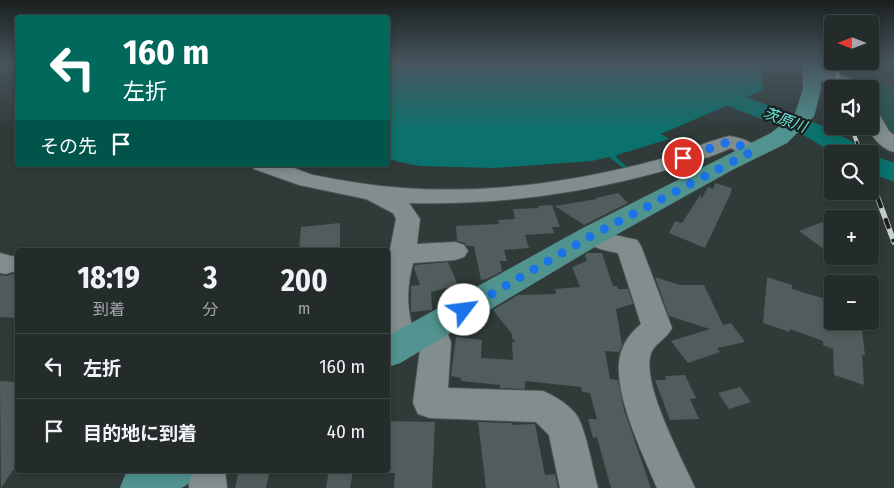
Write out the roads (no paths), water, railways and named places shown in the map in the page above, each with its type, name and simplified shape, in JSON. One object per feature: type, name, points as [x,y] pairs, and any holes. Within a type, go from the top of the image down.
[{"type":"main road","points":[[395,349],[593,235],[755,150],[791,129],[804,116],[812,86]]},
{"type":"main road","points":[[141,488],[168,473]]},
{"type":"street","points":[[879,130],[894,146]]},
{"type":"street","points":[[266,167],[284,174],[374,192],[444,197],[490,196],[543,191],[605,180],[664,164],[728,142],[755,150]]},
{"type":"street","points":[[374,192],[376,196],[401,208],[407,215],[408,226],[392,291],[395,349]]},
{"type":"street","points":[[593,235],[603,241],[628,246],[658,328],[643,340],[637,350],[633,367],[644,409],[676,488]]},
{"type":"street","points":[[401,254],[455,251]]},
{"type":"street","points":[[432,329],[436,342],[430,402],[542,407],[564,426],[579,488]]},
{"type":"street","points":[[207,473],[208,488]]},
{"type":"waterway","name":"茨原川","points":[[698,86],[814,131],[839,145]]},
{"type":"waterway","name":"茨原川","points":[[879,166],[894,174]]},
{"type":"railway","points":[[854,135],[858,145]]},
{"type":"railway","points":[[878,200],[894,242]]}]
